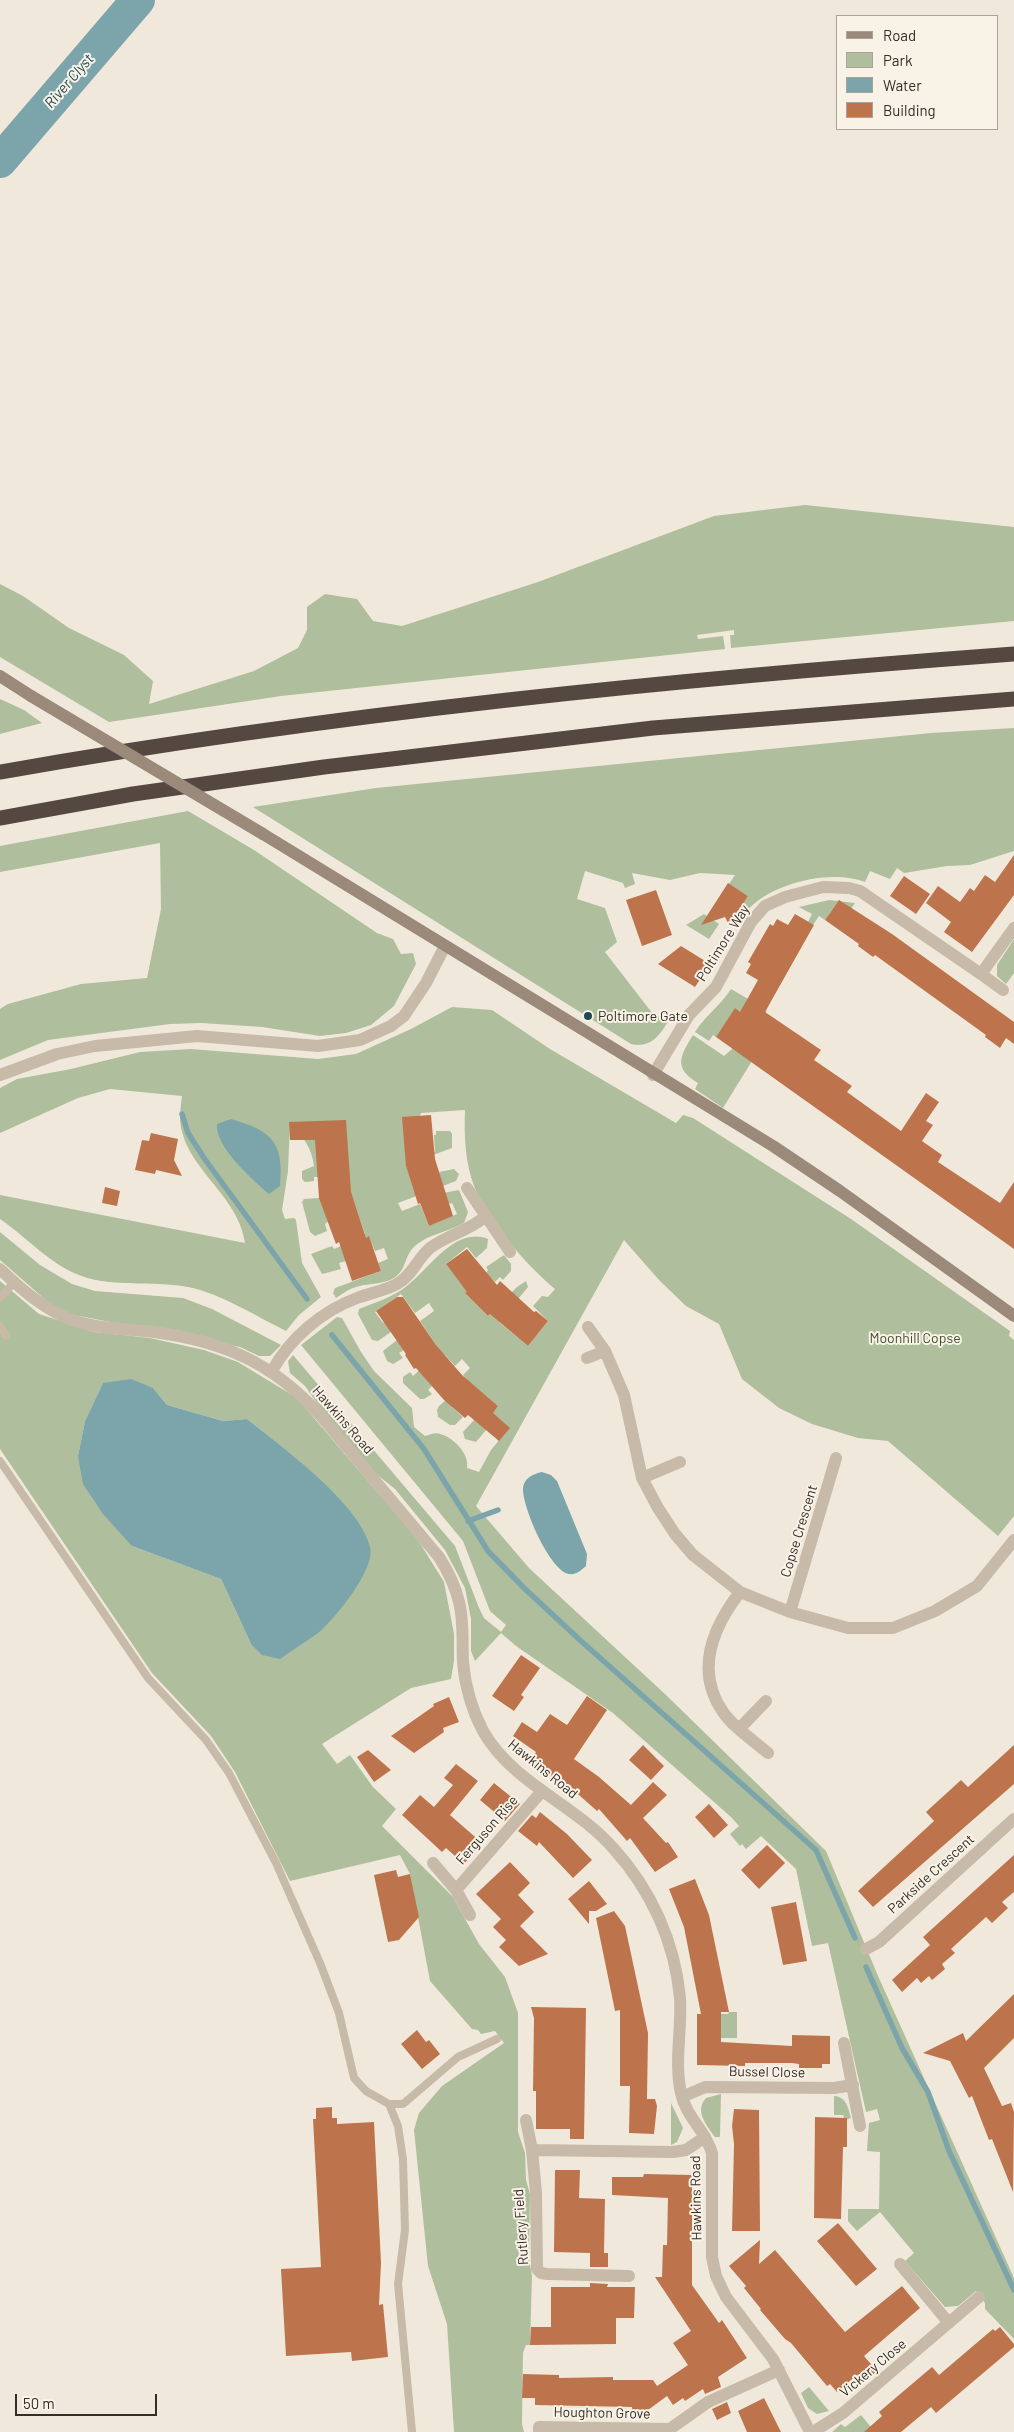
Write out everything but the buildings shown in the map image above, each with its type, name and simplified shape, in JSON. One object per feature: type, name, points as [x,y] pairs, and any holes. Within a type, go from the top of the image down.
[{"type":"highway","points":[[0,772],[321,723],[490,702],[819,668],[1014,654]]},
{"type":"highway","points":[[0,818],[133,794],[324,767],[643,729],[822,713],[1014,699]]},
{"type":"main road","points":[[0,676],[263,834],[652,1074],[779,1150],[1014,1316]]},
{"type":"street","name":"Poltimore Way","points":[[652,1074],[689,1015],[716,987],[754,918],[765,906],[785,897],[823,887],[849,888],[860,891],[1003,990]]},
{"type":"street","points":[[981,974],[1014,928]]},
{"type":"street","points":[[0,1075],[57,1054],[85,1048],[188,1037],[318,1046],[360,1040],[391,1026],[404,1016],[426,983],[445,946]]},
{"type":"street","points":[[467,1188],[510,1252]]},
{"type":"street","points":[[272,1371],[295,1337],[336,1307],[397,1284],[406,1278],[421,1256],[432,1247],[475,1226],[486,1216]]},
{"type":"street","name":"Hawkins Road","points":[[0,1269],[37,1302],[74,1320],[96,1326],[178,1336],[240,1354],[272,1371],[300,1393],[320,1415],[396,1502],[443,1562],[453,1582],[460,1603],[467,1683],[470,1700],[482,1729],[503,1759],[608,1842],[639,1879],[653,1904],[669,1943],[680,1998],[680,2086],[682,2097],[692,2120],[705,2137],[712,2153],[712,2257],[716,2276],[726,2297],[773,2359],[811,2432]]},
{"type":"street","points":[[588,1327],[605,1351],[624,1395],[642,1478],[667,1521],[693,1555],[740,1592],[790,1612],[848,1628],[893,1628],[935,1611],[977,1586],[1014,1540]]},
{"type":"street","points":[[587,1358],[605,1351]]},
{"type":"street","name":"Copse Crescent","points":[[790,1612],[836,1458]]},
{"type":"street","points":[[642,1478],[680,1462]]},
{"type":"street","points":[[740,1592],[722,1615],[709,1649],[708,1662],[712,1686],[723,1712],[739,1729],[768,1753]]},
{"type":"street","points":[[739,1729],[766,1701]]},
{"type":"street","name":"Ferguson Rise","points":[[456,1890],[542,1791]]},
{"type":"street","name":"Parkside Crescent","points":[[866,1949],[879,1942],[1014,1819]]},
{"type":"street","name":"Ferguson Rise","points":[[433,1863],[456,1890],[470,1915]]},
{"type":"street","points":[[844,2043],[860,2126]]},
{"type":"street","name":"Bussel Close","points":[[682,2097],[705,2087],[834,2088],[853,2085]]},
{"type":"street","name":"Rutlery Field","points":[[526,2120],[532,2150],[536,2193],[537,2269],[541,2273],[547,2274],[629,2276]]},
{"type":"street","points":[[532,2150],[673,2152],[686,2150],[705,2137]]},
{"type":"street","points":[[900,2264],[949,2323]]},
{"type":"street","name":"Vickery Close","points":[[811,2432],[843,2413],[980,2297]]},
{"type":"street","name":"Houghton Grove","points":[[538,2432],[539,2427],[671,2430],[708,2402],[779,2370]]},
{"type":"lane","points":[[0,1298],[14,1282]]},
{"type":"lane","points":[[0,1326],[6,1336]]},
{"type":"lane","points":[[0,1460],[148,1678],[206,1740],[229,1773],[276,1863],[320,1963],[339,2013],[354,2078],[366,2092],[389,2104],[403,2104],[458,2057],[497,2039]]},
{"type":"lane","points":[[389,2104],[398,2126],[403,2159],[405,2230],[398,2284],[412,2432]]},
{"type":"green space","points":[[805,505],[1014,527],[1014,621],[731,648],[730,635],[734,635],[734,630],[697,635],[698,639],[723,636],[725,649],[281,696],[109,722],[0,657],[0,584],[23,596],[69,628],[124,655],[153,681],[149,704],[254,671],[298,648],[307,630],[307,607],[325,594],[357,599],[373,621],[402,626],[538,582],[714,516]]},
{"type":"green space","points":[[0,699],[24,710],[42,723],[0,734]]},
{"type":"green space","points":[[1014,728],[1014,851],[970,865],[947,866],[904,873],[897,868],[890,879],[870,871],[865,882],[851,878],[836,877],[802,881],[771,893],[747,911],[743,908],[743,904],[748,896],[729,884],[735,875],[700,873],[670,880],[632,873],[635,884],[625,888],[623,883],[585,871],[577,899],[605,908],[617,942],[605,952],[656,1018],[666,1011],[672,1015],[661,1033],[646,1044],[639,1045],[631,1044],[253,807],[376,788],[931,733]]},
{"type":"green space","points":[[188,811],[254,850],[377,933],[393,939],[401,954],[413,953],[416,964],[394,1006],[371,1025],[346,1033],[320,1036],[262,1027],[202,1023],[170,1024],[48,1040],[0,1060],[0,1009],[8,1004],[81,984],[147,978],[161,909],[160,843],[0,872],[0,846]]},
{"type":"green space","points":[[829,900],[838,901],[825,920],[819,916],[813,925],[808,922],[812,914],[799,907]]},
{"type":"green space","points":[[841,901],[855,903],[851,909]]},
{"type":"green space","points":[[704,914],[719,924],[709,939],[686,925]]},
{"type":"green space","points":[[1014,939],[1014,973],[1006,984],[997,976],[997,965]]},
{"type":"green space","points":[[731,989],[767,1010],[757,1030],[735,1009],[716,1037],[713,1035],[709,1041],[695,1032]]},
{"type":"green space","name":"Moonhill Copse","points":[[452,1007],[492,1010],[550,1049],[676,1123],[683,1115],[693,1118],[851,1219],[1010,1331],[1009,1336],[1014,1340],[1014,1516],[998,1536],[888,1441],[858,1438],[812,1424],[779,1408],[742,1379],[719,1324],[686,1306],[659,1280],[624,1240],[476,1506],[529,1568],[666,1695],[826,1851],[878,1976],[1014,2278],[1014,2339],[985,2309],[985,2303],[976,2291],[958,2306],[945,2307],[905,2261],[914,2253],[880,2212],[857,2231],[848,2221],[848,2209],[879,2209],[880,2152],[867,2151],[869,2123],[880,2120],[877,2109],[866,2112],[828,1943],[812,1946],[796,1869],[761,1836],[746,1849],[742,1844],[740,1846],[730,1834],[739,1826],[731,1817],[613,1713],[516,1646],[501,1633],[475,1661],[471,1651],[471,1619],[465,1588],[445,1550],[395,1489],[375,1473],[321,1409],[305,1386],[290,1373],[288,1361],[293,1355],[455,1546],[484,1618],[501,1632],[506,1625],[490,1611],[463,1541],[301,1345],[337,1317],[342,1318],[374,1371],[412,1408],[414,1427],[425,1436],[438,1433],[455,1442],[466,1457],[467,1468],[479,1472],[491,1450],[509,1428],[497,1417],[476,1442],[465,1439],[463,1432],[475,1419],[482,1425],[498,1406],[472,1384],[452,1407],[463,1417],[455,1425],[450,1425],[438,1417],[437,1410],[439,1406],[468,1381],[463,1375],[470,1368],[462,1359],[455,1366],[445,1355],[422,1374],[432,1386],[428,1390],[432,1394],[424,1399],[420,1399],[403,1383],[403,1377],[410,1372],[413,1376],[440,1351],[420,1321],[434,1311],[429,1303],[415,1313],[401,1294],[375,1312],[383,1323],[388,1319],[395,1329],[378,1341],[372,1340],[358,1314],[359,1309],[385,1299],[403,1289],[454,1244],[465,1238],[476,1237],[488,1239],[487,1248],[476,1258],[467,1247],[446,1264],[462,1285],[482,1277],[466,1294],[488,1316],[517,1287],[526,1281],[528,1287],[499,1322],[528,1346],[548,1321],[533,1306],[542,1296],[548,1297],[555,1289],[532,1268],[509,1242],[488,1213],[474,1186],[466,1148],[465,1110],[421,1113],[405,1154],[435,1152],[434,1135],[436,1135],[436,1131],[450,1131],[452,1134],[452,1148],[406,1165],[414,1191],[442,1183],[439,1172],[454,1169],[459,1174],[456,1181],[398,1203],[402,1211],[420,1204],[429,1226],[457,1214],[452,1203],[448,1204],[443,1193],[459,1190],[468,1212],[464,1223],[418,1244],[409,1253],[401,1272],[394,1278],[385,1282],[353,1288],[336,1298],[333,1293],[335,1288],[381,1271],[378,1263],[388,1259],[384,1248],[375,1251],[369,1237],[347,1244],[346,1240],[365,1234],[353,1199],[325,1224],[327,1231],[315,1236],[310,1232],[302,1202],[304,1199],[319,1198],[319,1177],[314,1177],[314,1181],[305,1182],[302,1179],[302,1171],[314,1166],[313,1159],[306,1142],[290,1122],[288,1171],[282,1210],[285,1219],[294,1218],[296,1220],[302,1263],[321,1297],[299,1315],[286,1331],[212,1294],[200,1290],[174,1285],[116,1283],[88,1278],[74,1273],[45,1255],[0,1219],[0,1195],[245,1243],[240,1225],[232,1209],[200,1167],[190,1152],[183,1136],[180,1119],[182,1096],[110,1089],[78,1098],[0,1133],[0,1088],[17,1079],[71,1069],[140,1052],[191,1049],[318,1059],[356,1054],[411,1029]]},
{"type":"green space","points":[[693,1035],[724,1056],[733,1048],[752,1061],[723,1108],[695,1089],[698,1083],[682,1067],[682,1055]]},
{"type":"green space","points":[[0,1232],[40,1265],[72,1284],[95,1291],[183,1298],[212,1309],[281,1345],[270,1356],[259,1356],[240,1347],[74,1315],[60,1310],[48,1302],[0,1260]]},
{"type":"green space","points":[[332,1246],[334,1249],[341,1246],[346,1261],[339,1263],[341,1269],[322,1274],[311,1254]]},
{"type":"green space","points":[[504,1255],[511,1264],[511,1271],[503,1280],[500,1277],[495,1282],[486,1273],[488,1270],[486,1267]]},
{"type":"green space","points":[[0,1281],[39,1314],[94,1332],[150,1338],[204,1350],[238,1362],[297,1398],[418,1540],[444,1582],[454,1634],[454,1661],[451,1679],[411,1688],[322,1744],[337,1764],[350,1755],[373,1787],[396,1809],[382,1826],[453,1897],[479,1944],[505,1977],[518,2013],[518,2132],[525,2153],[526,2180],[530,2194],[529,2259],[532,2276],[530,2345],[526,2345],[523,2353],[522,2424],[524,2432],[454,2432],[447,2324],[428,2266],[414,2130],[419,2113],[442,2086],[504,2043],[495,2031],[481,2034],[478,2030],[472,2029],[430,1981],[410,1874],[400,1855],[290,1881],[235,1772],[211,1736],[152,1673],[0,1449]],"holes":[[[103,1383],[153,1388],[167,1405],[223,1421],[247,1419],[310,1471],[338,1499],[364,1532],[251,1644],[221,1579],[132,1546],[78,1456],[85,1421]]]},
{"type":"green space","points":[[397,1340],[404,1350],[399,1353],[403,1358],[393,1364],[387,1361],[383,1351]]},
{"type":"green space","points":[[729,2012],[737,2012],[737,2038],[721,2038],[721,2014],[728,2014]]},
{"type":"green space","points":[[721,2094],[720,2137],[715,2137],[703,2118],[701,2108],[706,2098]]},
{"type":"green space","points":[[834,2096],[842,2098],[848,2107],[851,2118],[845,2120],[843,2115],[834,2115]]},
{"type":"green space","points":[[671,2103],[683,2128],[677,2142],[671,2145]]},
{"type":"green space","points":[[809,2387],[829,2411],[817,2414],[808,2408],[801,2393]]},
{"type":"green space","points":[[861,2415],[875,2432],[832,2432],[841,2424],[845,2427]]},
{"type":"water","points":[[231,1119],[257,1128],[272,1140],[277,1149],[281,1171],[280,1186],[269,1194],[236,1162],[222,1143],[217,1124]]},
{"type":"water","points":[[131,1379],[153,1388],[167,1405],[223,1421],[247,1419],[318,1477],[336,1495],[363,1530],[370,1547],[370,1556],[367,1568],[352,1593],[334,1617],[318,1633],[280,1659],[262,1655],[251,1644],[221,1579],[132,1546],[103,1514],[83,1484],[78,1456],[85,1421],[103,1383]]},
{"type":"water","points":[[542,1472],[551,1475],[557,1481],[587,1554],[586,1566],[574,1574],[569,1574],[562,1570],[554,1562],[538,1537],[527,1509],[523,1488],[525,1482],[535,1474]]},
{"type":"waterway","name":"River Clyst","points":[[0,161],[138,0]]},
{"type":"waterway","points":[[182,1114],[188,1133],[204,1158],[307,1299]]},
{"type":"waterway","points":[[332,1335],[424,1449],[488,1551],[524,1588],[581,1641],[816,1850],[855,1938]]},
{"type":"waterway","points":[[468,1521],[498,1510]]},
{"type":"waterway","points":[[866,1967],[902,2048],[928,2092],[949,2151],[1014,2290]]},
{"type":"place","name":"Poltimore Gate","points":[[588,1016]]}]
